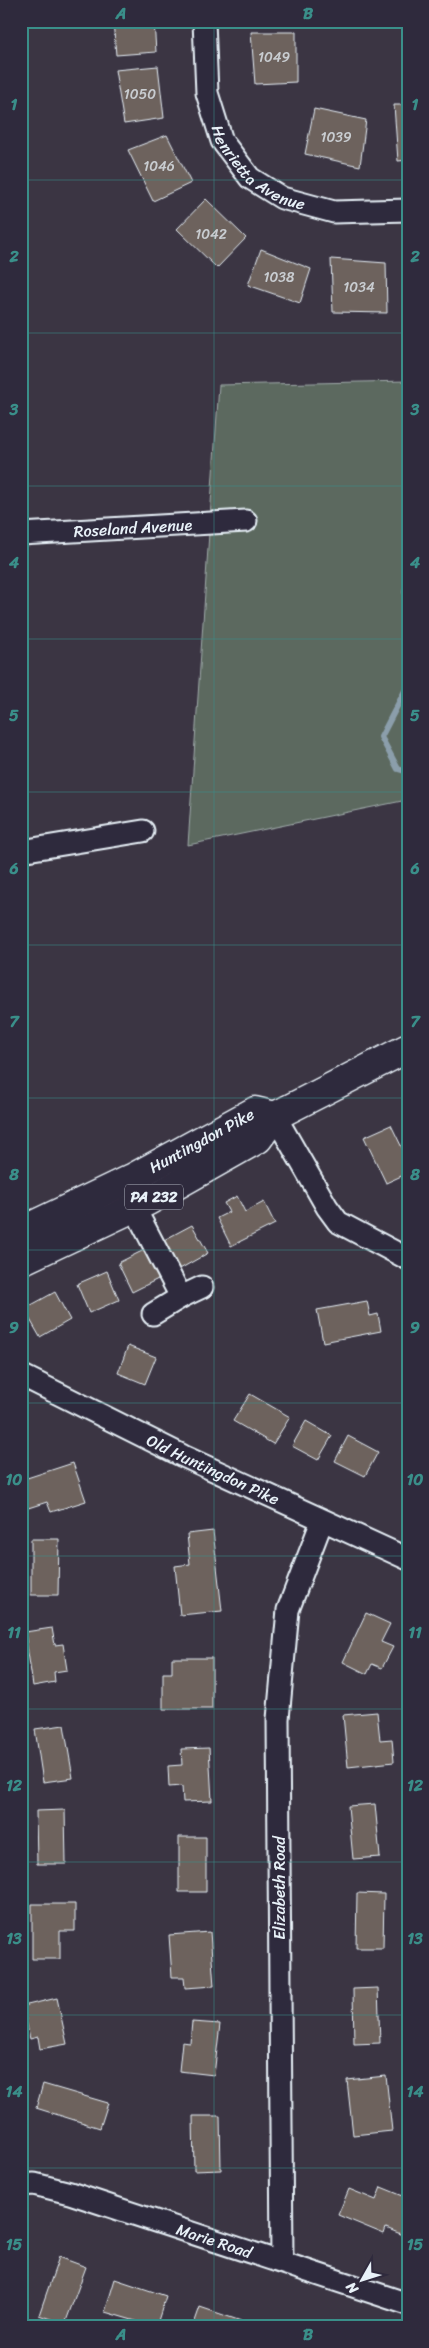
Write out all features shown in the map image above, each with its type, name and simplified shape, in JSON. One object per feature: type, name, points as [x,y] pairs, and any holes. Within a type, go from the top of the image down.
[{"type":"main road","name":"Huntingdon Pike","points":[[21,1260],[134,1207],[258,1139],[275,1116],[408,1048]]},
{"type":"main road","name":"Huntingdon Pike","points":[[21,1231],[132,1178],[255,1111],[275,1116]]},
{"type":"street","name":"Henrietta Avenue","points":[[204,21],[207,93],[222,141],[250,178],[282,198],[334,212],[408,210]]},
{"type":"street","name":"Roseland Avenue","points":[[21,534],[246,521]]},
{"type":"street","points":[[21,851],[143,831]]},
{"type":"street","points":[[275,1116],[327,1207],[338,1222],[408,1259]]},
{"type":"street","points":[[134,1207],[181,1297]]},
{"type":"street","points":[[153,1314],[202,1287]]},
{"type":"street","name":"Old Huntingdon Pike","points":[[21,1375],[183,1456],[408,1559]]},
{"type":"street","name":"Elizabeth Road","points":[[282,2262],[278,1719],[288,1610],[322,1521]]},
{"type":"street","name":"Marie Road","points":[[21,2185],[34,2184],[70,2193],[408,2304]]},
{"type":"green space","points":[[408,381],[408,802],[402,801],[188,845],[219,385]]},
{"type":"building","points":[[113,21],[154,21],[156,52],[116,55]]},
{"type":"building","points":[[251,32],[296,32],[296,82],[255,84]]},
{"type":"building","points":[[158,66],[164,118],[124,124],[115,70]]},
{"type":"building","points":[[394,105],[408,105],[408,160],[398,161]]},
{"type":"building","points":[[314,109],[366,120],[360,166],[305,154]]},
{"type":"building","points":[[167,135],[191,183],[153,201],[128,150]]},
{"type":"building","points":[[206,199],[246,238],[217,268],[177,229]]},
{"type":"building","points":[[261,249],[311,269],[300,303],[248,285]]},
{"type":"building","points":[[405,258],[408,258],[408,293]]},
{"type":"building","points":[[331,259],[386,263],[387,313],[333,312]]},
{"type":"building","points":[[391,1125],[408,1160],[408,1173],[386,1183],[364,1137]]},
{"type":"building","points":[[237,1196],[245,1212],[264,1202],[275,1224],[231,1246],[217,1218],[229,1212],[224,1203]]},
{"type":"building","points":[[192,1225],[208,1253],[178,1270],[162,1241]]},
{"type":"building","points":[[148,1248],[162,1277],[132,1292],[118,1263]]},
{"type":"building","points":[[107,1271],[119,1300],[89,1313],[77,1284]]},
{"type":"building","points":[[55,1292],[70,1320],[40,1337],[24,1309]]},
{"type":"building","points":[[367,1301],[370,1316],[378,1314],[381,1331],[323,1342],[317,1310]]},
{"type":"building","points":[[128,1346],[156,1357],[145,1384],[118,1373]]},
{"type":"building","points":[[250,1394],[290,1417],[273,1444],[233,1421]]},
{"type":"building","points":[[306,1421],[332,1436],[318,1460],[292,1446]]},
{"type":"building","points":[[348,1436],[378,1452],[365,1476],[335,1461]]},
{"type":"building","points":[[73,1463],[86,1501],[51,1512],[47,1502],[22,1510],[21,1480]]},
{"type":"building","points":[[213,1531],[222,1611],[180,1615],[175,1566],[190,1564],[187,1534]]},
{"type":"building","points":[[31,1539],[59,1539],[58,1595],[31,1595]]},
{"type":"building","points":[[366,1613],[390,1624],[381,1642],[393,1647],[382,1668],[372,1664],[367,1674],[343,1662]]},
{"type":"building","points":[[52,1628],[55,1645],[63,1644],[67,1670],[54,1672],[55,1682],[33,1686],[25,1632]]},
{"type":"building","points":[[172,1658],[212,1658],[212,1709],[163,1709],[163,1673],[172,1673]]},
{"type":"building","points":[[377,1712],[380,1740],[392,1739],[394,1762],[348,1767],[343,1715]]},
{"type":"building","points":[[64,1725],[73,1778],[43,1782],[35,1729]]},
{"type":"building","points":[[209,1748],[212,1801],[183,1802],[182,1786],[169,1787],[168,1766],[182,1765],[181,1749]]},
{"type":"building","points":[[375,1804],[380,1857],[353,1859],[348,1806]]},
{"type":"building","points":[[65,1810],[66,1864],[37,1864],[36,1811]]},
{"type":"building","points":[[179,1837],[206,1837],[206,1892],[179,1892]]},
{"type":"building","points":[[357,1893],[384,1894],[383,1948],[356,1948]]},
{"type":"building","points":[[32,1904],[75,1904],[75,1931],[60,1931],[60,1959],[32,1959]]},
{"type":"building","points":[[210,1932],[214,1986],[185,1988],[184,1977],[172,1977],[169,1935]]},
{"type":"building","points":[[378,1988],[380,2043],[354,2044],[353,1989]]},
{"type":"building","points":[[57,1998],[67,2044],[40,2049],[38,2037],[30,2039],[23,2006]]},
{"type":"building","points":[[192,2022],[220,2024],[214,2075],[179,2071],[182,2042],[190,2043]]},
{"type":"building","points":[[386,2076],[392,2131],[353,2135],[347,2080]]},
{"type":"building","points":[[43,2084],[108,2103],[100,2128],[36,2108]]},
{"type":"building","points":[[193,2116],[220,2116],[221,2170],[194,2171]]},
{"type":"building","points":[[381,2187],[408,2198],[408,2237],[386,2228],[384,2234],[338,2215],[349,2189],[376,2200]]},
{"type":"building","points":[[59,2257],[86,2267],[65,2324],[39,2315]]},
{"type":"building","points":[[115,2279],[166,2296],[156,2327],[105,2312]]},
{"type":"building","points":[[200,2307],[250,2324],[250,2327],[193,2327]]},
{"type":"waterway","points":[[408,577],[405,592],[408,598]]},
{"type":"waterway","points":[[408,685],[381,737],[398,769],[408,772]]}]
